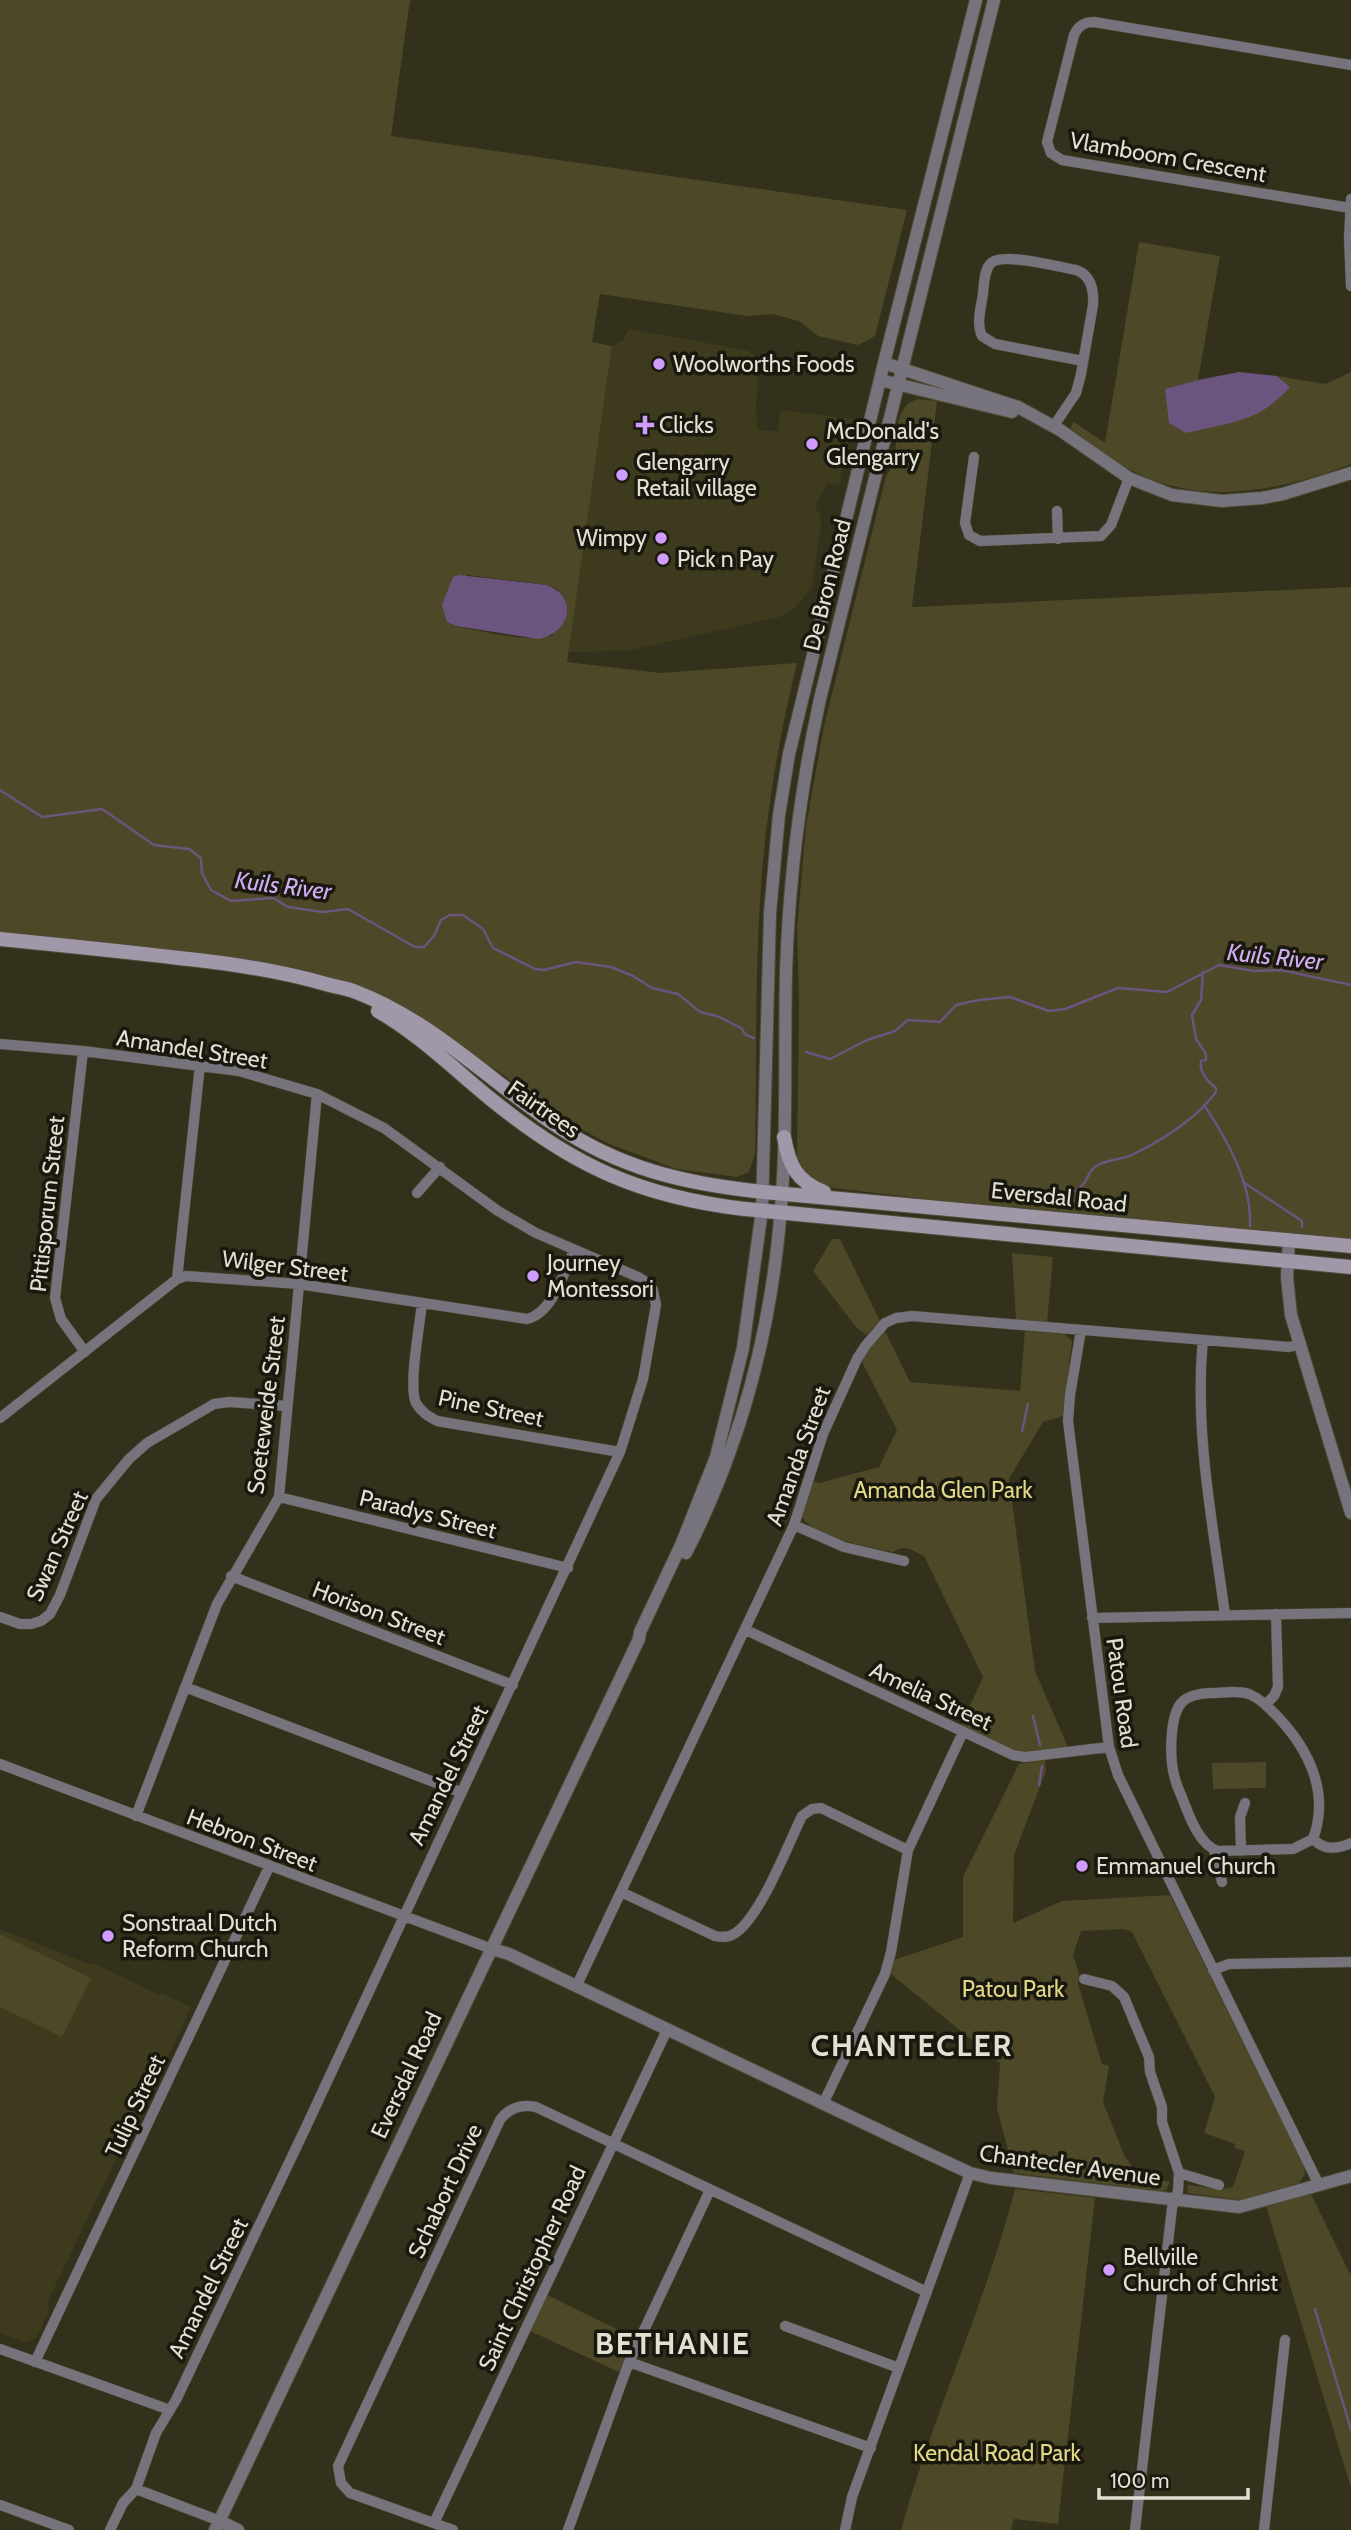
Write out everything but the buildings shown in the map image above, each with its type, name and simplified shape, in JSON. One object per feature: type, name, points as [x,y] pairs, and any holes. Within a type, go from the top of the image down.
[{"type":"main road","name":"Fairtrees","points":[[0,939],[275,970],[355,991],[414,1021],[468,1058],[554,1125],[627,1163],[704,1185],[782,1193]]},
{"type":"main road","name":"Fairtrees","points":[[327,984],[398,1023],[541,1138],[597,1170],[663,1195],[703,1204],[781,1212]]},
{"type":"main road","points":[[784,1138],[789,1159],[799,1177],[813,1188],[839,1198]]},
{"type":"main road","name":"Eversdal Road","points":[[782,1193],[1351,1246]]},
{"type":"main road","name":"Eversdal Road","points":[[781,1212],[1351,1267]]},
{"type":"street","name":"De Bron Road","points":[[764,1192],[770,913],[779,815],[792,741],[975,0]]},
{"type":"street","name":"De Bron Road","points":[[782,1193],[786,970],[799,804],[820,699],[994,0]]},
{"type":"street","name":"Vlamboom Crescent","points":[[1350,208],[1062,160],[1051,153],[1047,142],[1074,35],[1078,28],[1086,23],[1094,22],[1351,65]]},
{"type":"street","points":[[1351,199],[1351,286]]},
{"type":"street","points":[[1054,427],[1076,393],[1083,362],[1094,298],[1087,276],[1076,270],[1007,258],[993,261],[985,279],[979,325],[982,336],[995,344],[1083,362]]},
{"type":"street","points":[[884,363],[1018,407],[1054,427],[1129,478],[1180,497],[1235,501],[1283,494],[1351,473]]},
{"type":"street","points":[[880,380],[1037,418]]},
{"type":"street","points":[[974,457],[965,523],[969,535],[975,540],[989,542],[1095,538],[1106,532],[1111,525],[1129,478]]},
{"type":"street","points":[[1057,511],[1058,539]]},
{"type":"street","name":"Amandel Street","points":[[0,1044],[83,1051],[239,1071],[317,1094],[384,1128],[498,1211],[574,1251],[638,1277],[649,1284],[655,1295],[652,1336],[643,1379],[620,1452],[306,2127],[170,2410],[156,2433],[136,2489],[123,2503],[110,2530]]},
{"type":"street","name":"Pittisporum Street","points":[[83,1051],[55,1298],[61,1319],[85,1352]]},
{"type":"street","points":[[0,1418],[177,1279],[200,1065]]},
{"type":"street","name":"Soeteweide Street","points":[[136,1816],[217,1604],[279,1497],[317,1094]]},
{"type":"street","points":[[417,1193],[440,1167]]},
{"type":"street","name":"Eversdal Road","points":[[218,2525],[639,1639],[681,1545],[716,1457],[743,1348],[764,1192]]},
{"type":"street","name":"Eversdal Road","points":[[639,1639],[645,1633],[706,1511],[739,1423],[768,1311],[782,1193]]},
{"type":"street","points":[[1289,1240],[1287,1277],[1291,1315],[1351,1513]]},
{"type":"street","name":"Wilger Street","points":[[177,1279],[192,1275],[299,1284],[505,1317],[533,1318],[548,1304],[574,1251]]},
{"type":"street","name":"Pine Street","points":[[422,1303],[413,1386],[417,1405],[424,1415],[436,1421],[620,1452]]},
{"type":"street","name":"Amanda Street","points":[[576,1987],[794,1525],[823,1434],[841,1394],[866,1345],[886,1324],[896,1318],[912,1316],[1289,1347],[1301,1344]]},
{"type":"street","name":"Patou Road","points":[[1081,1330],[1068,1421],[1108,1747],[1118,1775],[1319,2185]]},
{"type":"street","points":[[1203,1340],[1199,1381],[1200,1418],[1225,1615]]},
{"type":"street","name":"Swan Street","points":[[0,1617],[31,1625],[50,1614],[60,1595],[96,1499],[129,1459],[147,1443],[205,1408],[222,1402],[288,1406]]},
{"type":"street","name":"Paradys Street","points":[[279,1497],[568,1568]]},
{"type":"street","points":[[794,1525],[844,1547],[904,1561]]},
{"type":"street","name":"Horison Street","points":[[231,1576],[513,1685]]},
{"type":"street","points":[[1092,1618],[1351,1613]]},
{"type":"street","points":[[1266,1704],[1278,1687],[1276,1614]]},
{"type":"street","name":"Amelia Street","points":[[746,1630],[1020,1757],[1108,1747]]},
{"type":"street","points":[[185,1687],[460,1792]]},
{"type":"street","points":[[1197,1693],[1244,1693],[1266,1704],[1292,1731],[1310,1759],[1318,1802],[1318,1820],[1313,1839],[1293,1849],[1214,1850],[1205,1844],[1175,1782],[1171,1743],[1176,1711],[1183,1700],[1197,1693]]},
{"type":"street","points":[[823,2104],[885,1974],[908,1850],[963,1732]]},
{"type":"street","name":"Hebron Street","points":[[0,1764],[492,1950]]},
{"type":"street","points":[[1241,1851],[1240,1817],[1245,1803]]},
{"type":"street","points":[[621,1892],[715,1936],[727,1937],[741,1928],[754,1913],[802,1816],[808,1810],[821,1808],[908,1850]]},
{"type":"street","points":[[1313,1839],[1328,1848],[1338,1848],[1351,1843]]},
{"type":"street","points":[[1214,1850],[1222,1882]]},
{"type":"street","name":"Tulip Street","points":[[35,2362],[269,1867]]},
{"type":"street","name":"Chantecler Avenue","points":[[492,1950],[509,1954],[970,2173],[991,2178],[1175,2201],[1244,2207],[1351,2176]]},
{"type":"street","points":[[1213,1970],[1229,1964],[1351,1962]]},
{"type":"street","points":[[1084,1979],[1112,1986],[1128,2001],[1149,2057],[1162,2122],[1180,2173],[1178,2192],[1172,2208],[1135,2530]]},
{"type":"street","name":"Saint Christopher Road","points":[[433,2523],[667,2031]]},
{"type":"street","name":"Schabort Drive","points":[[453,2530],[350,2493],[341,2483],[338,2466],[500,2120],[508,2112],[518,2107],[536,2107],[927,2292]]},
{"type":"street","points":[[845,2530],[852,2497],[970,2173]]},
{"type":"street","points":[[1180,2173],[1219,2185]]},
{"type":"street","points":[[568,2530],[629,2362],[710,2190]]},
{"type":"street","points":[[785,2326],[900,2368]]},
{"type":"street","points":[[1264,2530],[1285,2340]]},
{"type":"street","points":[[0,2349],[170,2410]]},
{"type":"street","points":[[629,2362],[871,2448]]},
{"type":"street","points":[[136,2489],[218,2525],[238,2530]]},
{"type":"street","points":[[0,2505],[69,2530]]},
{"type":"shaded area","points":[[631,329],[750,351],[757,362],[759,373],[756,405],[758,430],[778,431],[780,410],[853,419],[839,485],[828,483],[815,507],[820,514],[821,523],[812,588],[793,610],[780,617],[627,651],[568,652],[612,346],[624,339],[627,331]]},
{"type":"shaded area","points":[[1239,372],[1277,376],[1290,387],[1267,408],[1230,423],[1186,433],[1169,423],[1165,389]]},
{"type":"shaded area","points":[[459,575],[547,585],[564,598],[567,614],[564,622],[558,630],[539,639],[456,626],[447,622],[442,605],[453,577]]},
{"type":"shaded area","points":[[0,1929],[92,1965],[93,1963],[191,2007],[125,2151],[117,2157],[48,2301],[49,2311],[36,2338],[26,2342],[0,2334]]},
{"type":"green space","points":[[0,0],[410,0],[391,136],[907,210],[875,336],[858,345],[818,336],[799,321],[772,314],[747,316],[600,294],[592,342],[612,346],[567,662],[660,673],[797,663],[776,762],[763,862],[757,971],[755,1154],[749,1172],[737,1177],[677,1169],[609,1144],[552,1113],[498,1071],[372,993],[310,971],[225,956],[0,932]],"holes":[[[467,575],[548,585],[557,589],[566,601],[552,636],[516,637],[456,626]]]},
{"type":"green space","points":[[1139,242],[1220,256],[1198,380],[1166,389],[1290,387],[1277,376],[1326,384],[1351,372],[1351,464],[1271,487],[1217,492],[1190,490],[1128,469],[1070,428],[1074,422],[1105,443]]},
{"type":"green space","points":[[918,399],[937,401],[912,607],[1351,587],[1351,1240],[951,1202],[818,1186],[807,1177],[797,1159],[797,929],[806,826],[824,726],[886,476],[894,457],[898,422],[908,404]]},
{"type":"green space","points":[[832,1239],[840,1239],[880,1321],[866,1335],[856,1327],[813,1271]]},
{"type":"green space","points":[[1012,1253],[1053,1257],[1047,1322],[1016,1320]]},
{"type":"green space","name":"Amanda Glen Park","points":[[885,1331],[910,1382],[1020,1391],[1025,1331],[1064,1334],[1072,1341],[1063,1416],[1043,1422],[1009,1479],[1035,1671],[1068,1747],[1019,1752],[961,1725],[983,1677],[924,1556],[905,1548],[893,1552],[830,1536],[808,1524],[802,1517],[813,1481],[819,1483],[879,1467],[897,1430],[862,1362],[868,1350]]},
{"type":"green space","name":"Patou Park","points":[[1045,1760],[1046,1771],[1014,1855],[1013,1923],[1062,1901],[1170,1895],[1304,2166],[1305,2174],[1299,2183],[1241,2200],[1188,2193],[1187,2185],[1222,2189],[1233,2187],[1245,2151],[1235,2148],[1235,2144],[1204,2133],[1215,2097],[1132,1932],[1123,1929],[1081,1931],[1073,1955],[1079,1973],[1078,1983],[1102,2064],[1109,2066],[1103,2102],[1125,2157],[1138,2173],[1170,2182],[1166,2190],[1161,2191],[1014,2173],[997,2108],[1000,2063],[891,1974],[894,1960],[963,1937],[963,1877],[1019,1764]]},
{"type":"green space","points":[[1266,1762],[1266,1788],[1213,1789],[1212,1763]]},
{"type":"green space","points":[[0,1934],[91,1978],[62,2037],[0,2007]]},
{"type":"green space","name":"Kendal Road Park","points":[[1015,2189],[1095,2198],[1058,2524],[1014,2519],[1011,2530],[901,2530],[928,2444],[989,2275]]},
{"type":"green space","points":[[1311,2194],[1351,2276],[1351,2488],[1266,2206]]},
{"type":"green space","points":[[547,2295],[635,2338],[619,2372],[530,2331]]},
{"type":"waterway","name":"Kuils River","points":[[0,790],[42,817],[102,809],[154,845],[189,849],[201,858],[202,873],[211,890],[231,901],[273,898],[288,907],[323,912],[348,909],[415,947],[424,947],[434,936],[441,920],[450,915],[463,915],[483,929],[493,948],[535,969],[544,970],[576,962],[611,967],[652,988],[678,994],[700,1012],[717,1016],[754,1038]]},
{"type":"waterway","name":"Kuils River","points":[[806,1052],[830,1059],[867,1040],[895,1031],[908,1020],[940,1022],[956,1005],[978,1000],[1010,997],[1049,1011],[1065,1009],[1118,988],[1167,992],[1219,965],[1254,971],[1281,970],[1351,985]]},
{"type":"waterway","points":[[1029,1203],[1029,1197],[1067,1195],[1080,1188],[1095,1167],[1130,1156],[1168,1135],[1189,1120],[1216,1092],[1216,1088],[1202,1073],[1201,1061],[1206,1060],[1206,1054],[1196,1039],[1192,1015],[1201,1000],[1203,972]]},
{"type":"waterway","points":[[1204,1105],[1236,1162],[1247,1194],[1250,1226]]},
{"type":"waterway","points":[[1243,1182],[1302,1221],[1302,1227]]},
{"type":"waterway","points":[[1022,1431],[1028,1404]]},
{"type":"waterway","points":[[1033,1716],[1040,1745]]},
{"type":"waterway","points":[[1039,1785],[1042,1766]]},
{"type":"waterway","points":[[1315,2309],[1351,2430]]},
{"type":"place","name":"Woolworths Foods","points":[[659,364]]},
{"type":"place","name":"Clicks","points":[[645,425]]},
{"type":"place","name":"McDonald's Glengarry","points":[[812,444]]},
{"type":"place","name":"Glengarry Retail village","points":[[622,475]]},
{"type":"place","name":"Wimpy","points":[[661,538]]},
{"type":"place","name":"Pick n Pay","points":[[663,559]]},
{"type":"place","name":"Journey Montessori","points":[[533,1276]]},
{"type":"place","name":"Emmanuel Church","points":[[1082,1866]]},
{"type":"place","name":"Sonstraal Dutch Reform Church","points":[[108,1936]]},
{"type":"place","name":"Bellville Church of Christ","points":[[1109,2270]]},
{"type":"district","name":"CHANTECLER","points":[[912,2046]]},
{"type":"district","name":"BETHANIE","points":[[673,2344]]}]
